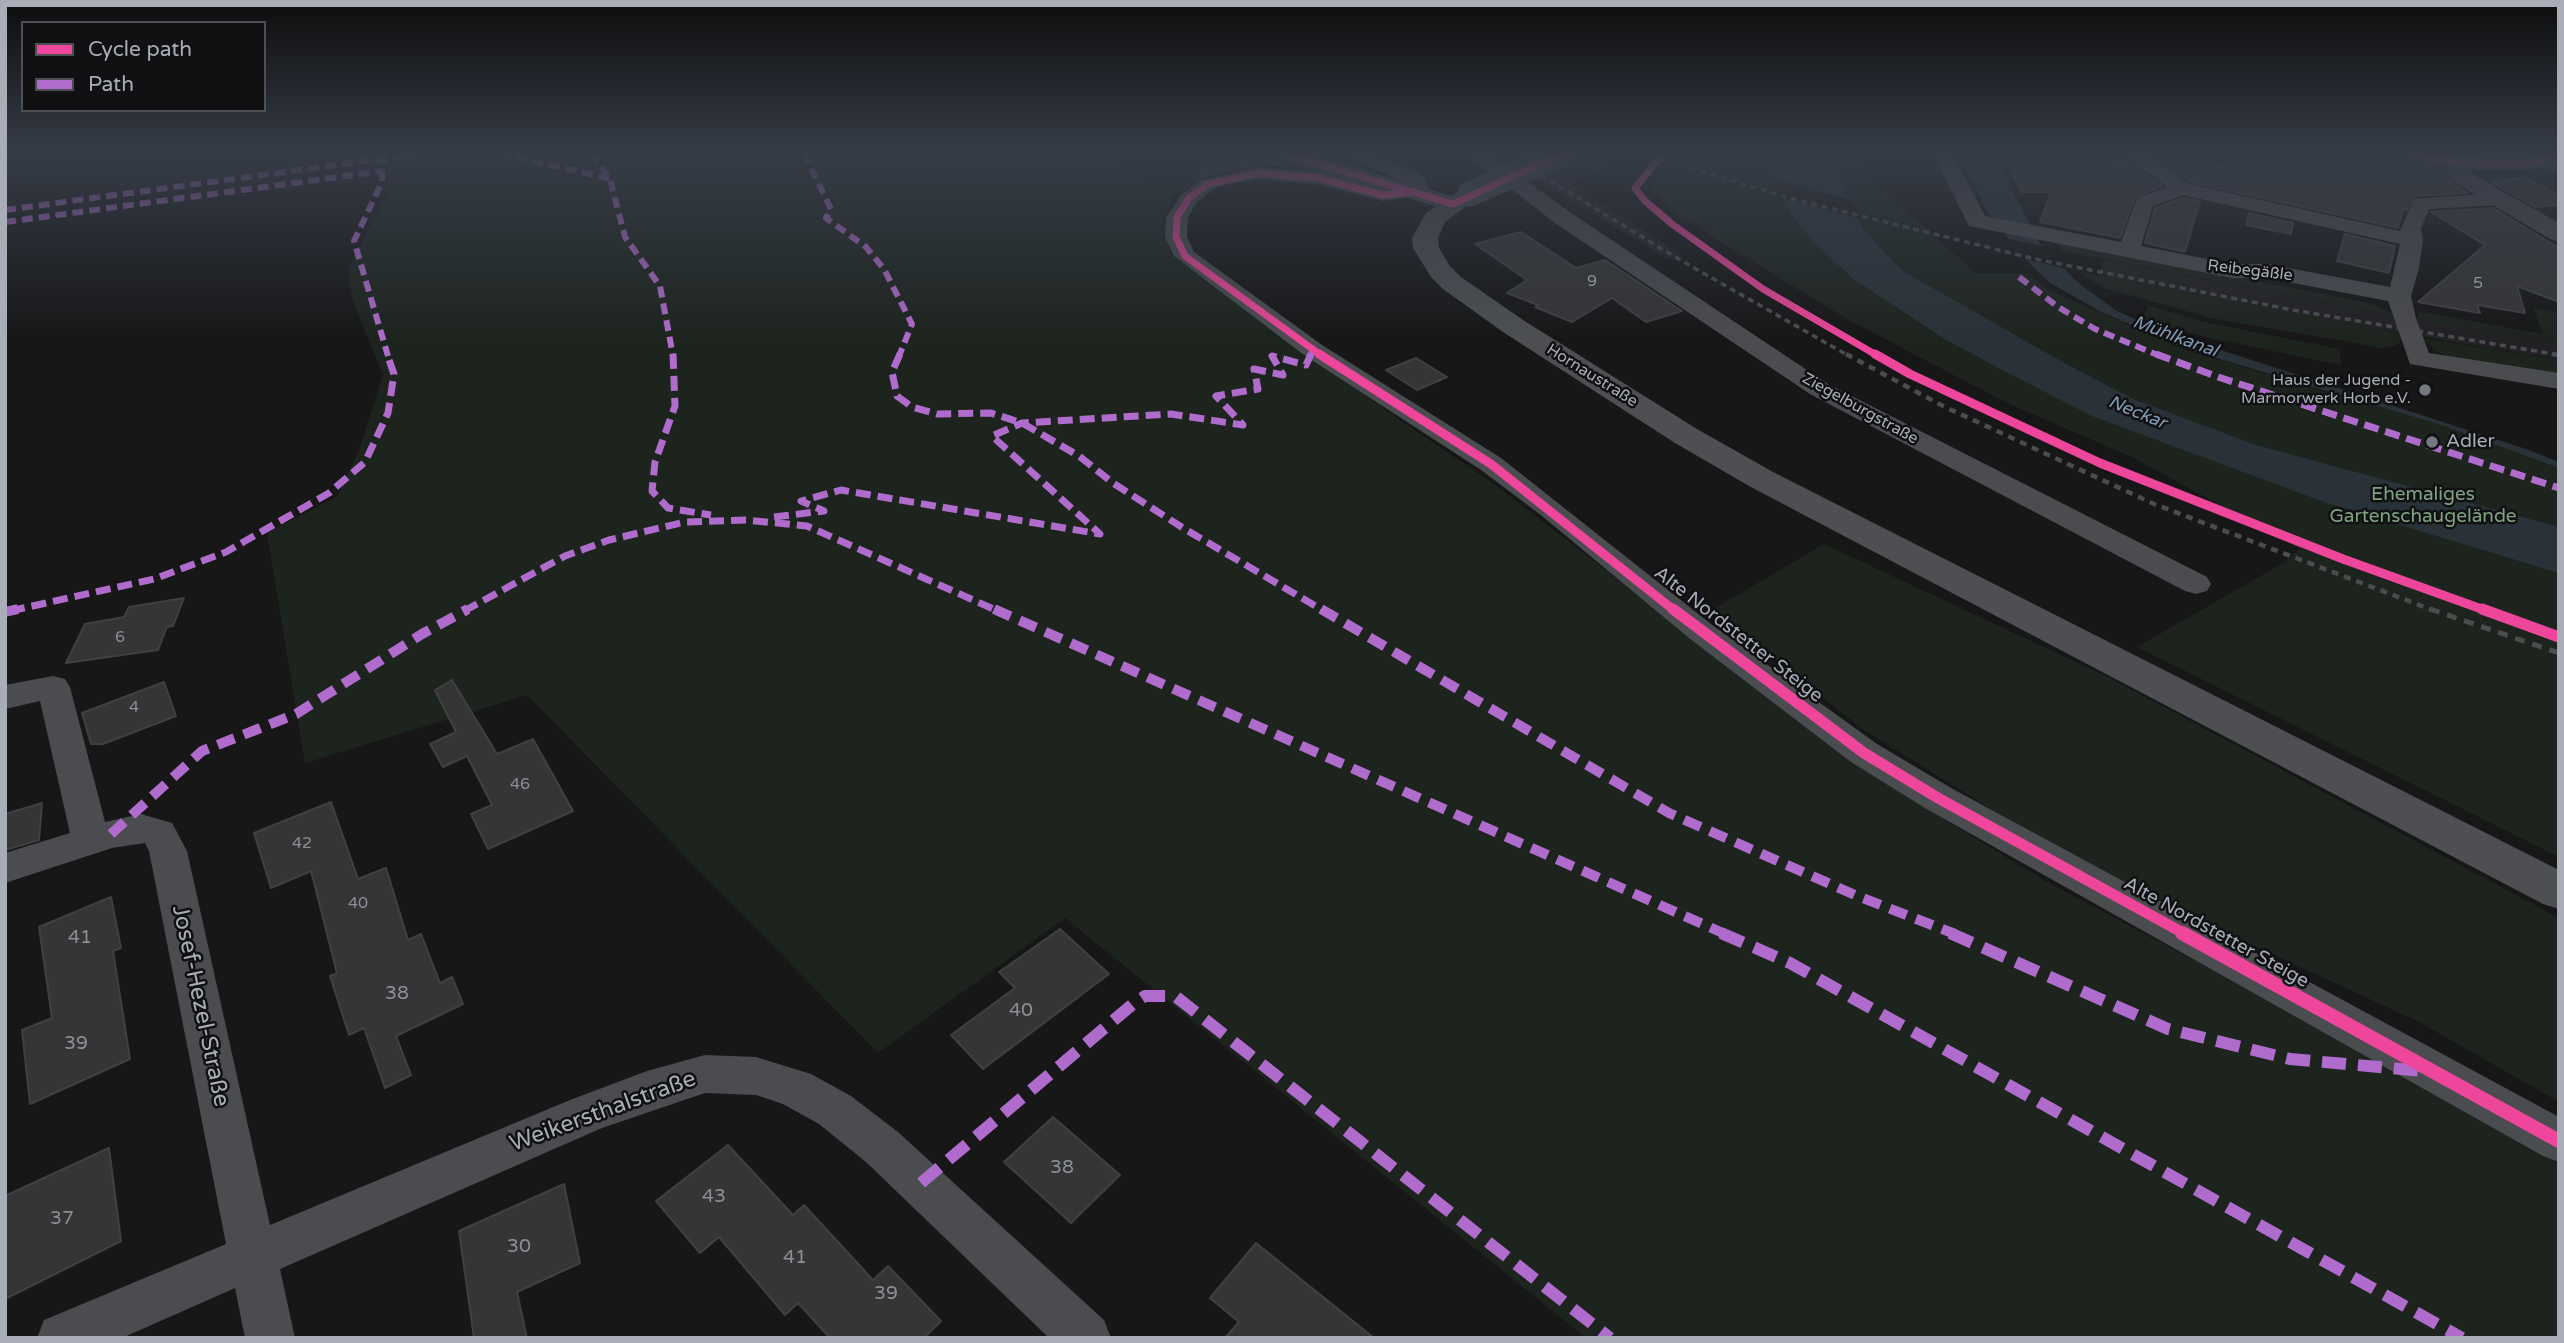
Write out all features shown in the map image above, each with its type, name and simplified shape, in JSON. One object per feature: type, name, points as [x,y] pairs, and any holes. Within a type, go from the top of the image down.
[{"type":"main road","name":"Hornaustraße","points":[[1438,216],[1425,238],[1431,258],[1452,283],[1513,326],[1686,436],[1761,479],[2559,891]]},
{"type":"street","name":"Alte Nordstetter Steige","points":[[1178,216],[1175,237],[1185,256],[1313,350],[1501,472],[1700,631],[1864,753],[1999,832],[2559,1141]]},
{"type":"street","name":"Ziegelburgstraße","points":[[1560,216],[1819,389],[2196,584]]},
{"type":"street","name":"Reibegäßle","points":[[1979,216],[2043,233],[2233,271],[2267,271],[2399,296]]},
{"type":"street","points":[[2129,251],[2140,216]]},
{"type":"street","points":[[2318,216],[2411,234]]},
{"type":"street","points":[[2417,216],[2411,234],[2408,268],[2399,296],[2419,359],[2559,381]]},
{"type":"street","points":[[2526,216],[2559,234]]},
{"type":"street","points":[[5,696],[53,687],[91,840]]},
{"type":"street","name":"Josef-Hezel-Straße","points":[[5,868],[91,840],[141,828],[159,833],[168,851],[270,1338]]},
{"type":"street","name":"Weikersthalstraße","points":[[62,1338],[562,1124],[647,1091],[705,1074],[757,1076],[795,1088],[835,1110],[882,1147],[1086,1338]]},
{"type":"shaded area","points":[[1597,216],[1621,216],[1682,255],[1667,259]]},
{"type":"shaded area","points":[[2104,260],[2396,316],[2559,342],[2559,360],[2293,315],[2098,275]]},
{"type":"green space","points":[[376,216],[1164,216],[1171,254],[1404,423],[1494,484],[1866,771],[2047,882],[2429,1085],[2559,1159],[2559,1338],[1586,1338],[1065,918],[878,1053],[527,695],[305,763],[267,533],[338,496],[360,447],[383,375],[352,299],[348,268]]},
{"type":"green space","name":"Ehemaliges Gartenschaugelände","points":[[1680,216],[1911,216],[1976,273],[2027,273],[2051,291],[2186,350],[2441,425],[2559,468],[2559,857],[2137,647],[2278,566],[2300,549],[2134,458],[2005,402],[1847,319]]},
{"type":"green space","points":[[2059,242],[2363,302],[2376,305],[2396,316],[2062,251]]},
{"type":"green space","points":[[2077,271],[2401,334],[2400,342],[2395,346],[2382,348],[2211,318],[2104,288]]},
{"type":"green space","points":[[2149,306],[2205,322],[2340,349],[2341,365],[2204,337],[2141,319]]},
{"type":"green space","points":[[2533,308],[2559,313],[2559,342],[2417,320],[2418,313],[2422,312],[2543,334]]},
{"type":"green space","points":[[2422,338],[2559,360],[2559,373],[2450,357],[2437,352]]},
{"type":"green space","points":[[1824,544],[2110,678],[2559,918],[2559,1102],[2419,1022],[2085,867],[1864,730],[1712,610]]},
{"type":"water","name":"Neckar","points":[[1792,216],[1856,216],[1862,228],[1901,270],[2133,399],[2256,445],[2559,527],[2559,573],[2327,503],[2092,416],[1943,338],[1851,277],[1811,239]]},
{"type":"water","name":"Mühlkanal","points":[[1991,216],[2025,216],[2039,242],[2076,281],[2115,310],[2156,329],[2526,449],[2559,462],[2559,468],[2441,425],[2186,349],[2099,311],[2049,282],[2025,259]]},
{"type":"pier","points":[[2004,238],[2048,247],[2068,269],[2020,258]]},
{"type":"building","points":[[2042,216],[2128,216],[2120,238],[2040,222]]},
{"type":"building","points":[[2153,216],[2196,216],[2185,252],[2145,243]]},
{"type":"building","points":[[2248,216],[2293,223],[2291,234],[2246,225]]},
{"type":"building","points":[[2342,216],[2401,216],[2398,228]]},
{"type":"building","points":[[2437,216],[2506,216],[2559,248],[2559,302],[2517,286],[2525,313],[2477,305],[2480,313],[2418,302],[2485,245]]},
{"type":"building","points":[[1521,232],[1576,268],[1605,260],[1682,311],[1646,322],[1612,298],[1572,322],[1535,307],[1538,305],[1507,293],[1527,280],[1475,244]]},
{"type":"building","points":[[2345,234],[2395,246],[2389,273],[2337,261]]},
{"type":"building","points":[[1416,358],[1447,377],[1417,390],[1386,370]]},
{"type":"building","points":[[184,598],[173,626],[167,627],[158,650],[66,663],[85,624],[124,617],[129,607]]},
{"type":"building","points":[[452,680],[497,754],[533,739],[573,811],[488,849],[471,814],[492,805],[467,756],[443,767],[430,744],[456,732],[435,690]]},
{"type":"building","points":[[164,682],[176,716],[103,744],[91,744],[82,713]]},
{"type":"building","points":[[331,802],[358,879],[386,868],[408,940],[421,934],[440,983],[452,977],[463,1004],[396,1036],[411,1075],[385,1088],[364,1028],[349,1035],[330,976],[337,973],[311,871],[271,888],[254,833]]},
{"type":"building","points":[[42,803],[39,840],[5,850],[5,814]]},
{"type":"building","points":[[111,897],[121,948],[113,951],[130,1059],[30,1104],[22,1030],[52,1018],[39,927]]},
{"type":"building","points":[[1060,929],[1109,974],[983,1069],[951,1035],[1015,988],[999,972]]},
{"type":"building","points":[[1053,1117],[1120,1175],[1071,1223],[1004,1162]]},
{"type":"building","points":[[728,1145],[793,1215],[804,1205],[873,1280],[888,1266],[941,1321],[924,1338],[830,1338],[798,1303],[785,1315],[719,1237],[700,1253],[656,1201]]},
{"type":"building","points":[[109,1148],[121,1241],[5,1299],[5,1196]]},
{"type":"building","points":[[564,1184],[580,1263],[517,1292],[527,1338],[474,1338],[459,1231]]},
{"type":"building","points":[[1256,1243],[1374,1338],[1225,1338],[1239,1322],[1210,1298]]},
{"type":"railway","points":[[1607,216],[1849,356]]},
{"type":"railway","points":[[1860,216],[2035,259],[2293,310],[2559,355],[2552,354]]},
{"type":"railway","points":[[1846,354],[1943,406],[2154,504],[2435,611]]},
{"type":"railway","points":[[2430,609],[2559,653]]},
{"type":"marked path","points":[[5,222],[52,216]]},
{"type":"marked path","points":[[5,612],[154,579],[226,552],[329,493],[365,462],[388,413],[394,374],[371,305],[354,241],[366,216]]},
{"type":"marked path","points":[[619,216],[625,237],[660,286],[672,342],[675,406],[655,462],[652,491],[668,508],[711,515]]},
{"type":"marked path","points":[[827,216],[826,218],[866,247],[884,269],[912,324],[892,372],[897,396],[912,407],[937,414],[991,413],[1022,423],[1079,456],[1113,483],[1183,528],[1669,813],[1855,895],[1964,938],[2168,1029],[2290,1059],[2423,1071]]},
{"type":"marked path","points":[[2019,277],[2058,307],[2095,329],[2140,348],[2218,377],[2559,488]]},
{"type":"marked path","points":[[774,517],[824,511],[801,501],[841,490],[1100,534],[992,436],[1022,423],[1171,414],[1243,425],[1216,396],[1258,389],[1254,369],[1283,375],[1272,356],[1306,365],[1313,350]]},
{"type":"marked path","points":[[111,834],[202,751],[296,714],[422,634],[565,556],[609,540],[685,522],[746,520],[807,526],[1790,963],[2462,1338]]},
{"type":"marked path","points":[[921,1183],[1133,1004],[1145,996],[1175,996],[1610,1338]]},
{"type":"cycle path","points":[[1178,216],[1176,237],[1185,256],[1313,350],[1491,464],[1552,510],[1700,631],[1864,753],[1938,798],[2559,1141]]},
{"type":"cycle path","points":[[1662,216],[1763,289],[1910,374],[2100,463],[2343,559],[2559,637]]},
{"type":"place","name":"Haus der Jugend - Marmorwerk Horb e.V.","points":[[2425,390]]},
{"type":"place","name":"Adler","points":[[2432,442]]}]
